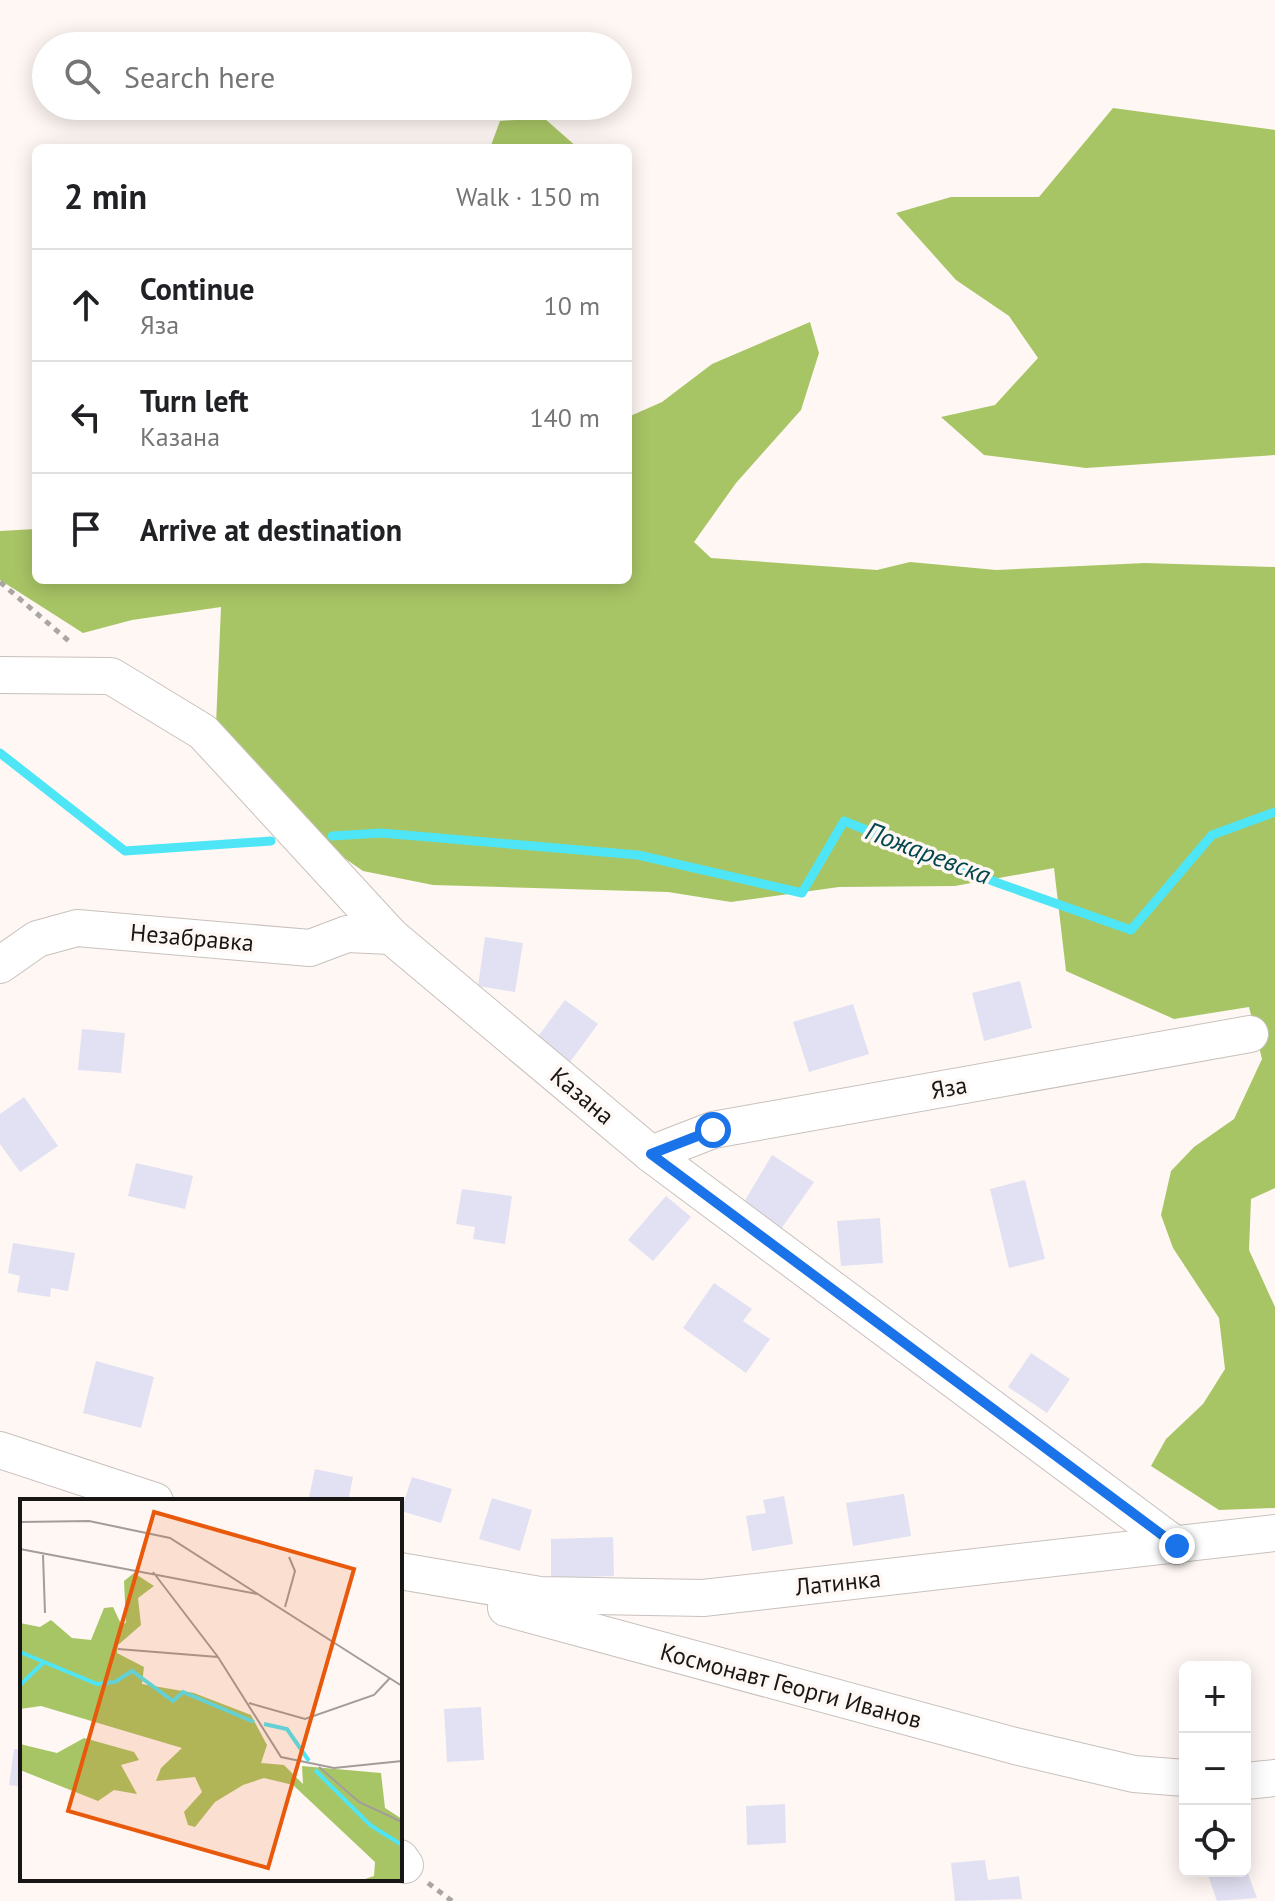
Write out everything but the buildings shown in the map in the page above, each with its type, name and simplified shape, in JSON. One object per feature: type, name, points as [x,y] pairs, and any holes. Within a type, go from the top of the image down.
[{"type":"street","points":[[0,675],[111,676]]},
{"type":"street","name":"Казана","points":[[111,676],[203,732],[391,936],[651,1154],[1177,1546]]},
{"type":"street","name":"Незабравка","points":[[0,965],[37,939],[77,928],[310,948],[347,934],[391,936]]},
{"type":"street","name":"Яза","points":[[651,1154],[713,1130],[1250,1034]]},
{"type":"street","points":[[0,1450],[149,1499]]},
{"type":"street","name":"Латинка","points":[[402,1571],[540,1595],[703,1598],[1275,1533]]},
{"type":"street","name":"Космонавт Георги Иванов","points":[[402,1579],[1015,1746],[1134,1774],[1179,1778]]},
{"type":"street","points":[[1251,1780],[1275,1778]]},
{"type":"path","points":[[0,582],[111,676]]},
{"type":"green space","points":[[1113,108],[1275,130],[1275,455],[1086,468],[984,455],[941,417],[995,405],[1038,358],[1009,316],[956,280],[896,213],[951,197],[1039,197]]},
{"type":"green space","points":[[546,120],[573,144],[491,144],[500,121]]},
{"type":"green space","points":[[810,322],[819,353],[801,410],[736,483],[694,542],[711,558],[877,570],[910,562],[996,570],[1145,563],[1275,567],[1275,1188],[1251,1199],[1249,1250],[1275,1307],[1275,1508],[1219,1510],[1151,1466],[1166,1439],[1203,1404],[1225,1369],[1219,1318],[1173,1248],[1161,1215],[1171,1171],[1194,1147],[1234,1119],[1262,1059],[1249,1007],[1174,1019],[1066,971],[1054,868],[955,886],[839,887],[731,902],[668,892],[433,885],[363,871],[278,812],[216,725],[221,607],[132,620],[83,633],[0,580],[0,531],[32,529],[32,584],[632,584],[632,415],[662,402],[712,364]]},
{"type":"waterway","name":"Пожаревска","points":[[0,753],[125,851],[271,841]]},
{"type":"waterway","name":"Пожаревска","points":[[332,836],[381,833],[638,855],[802,893],[844,821],[998,883],[1131,930],[1212,835],[1275,812]]},
{"type":"route","points":[[713,1130],[651,1154],[1177,1546]]}]
